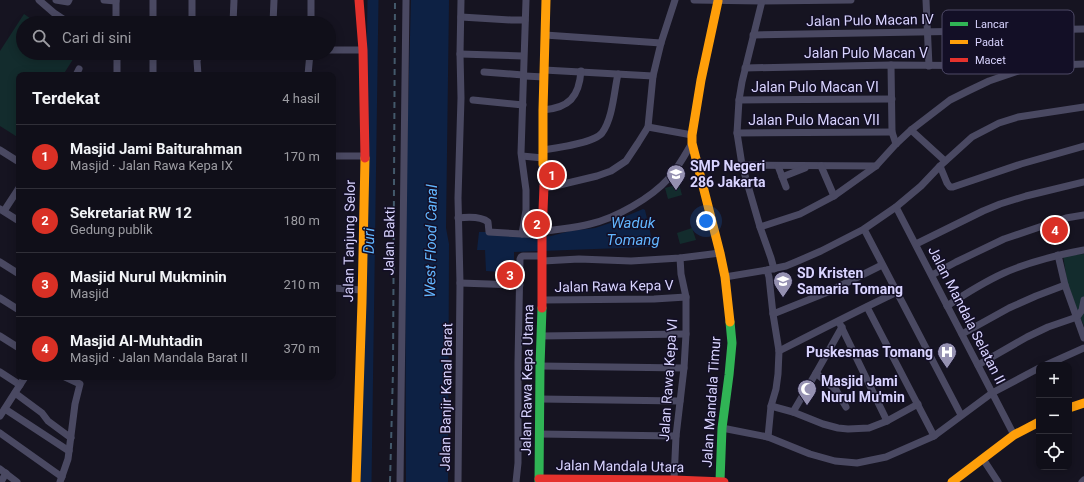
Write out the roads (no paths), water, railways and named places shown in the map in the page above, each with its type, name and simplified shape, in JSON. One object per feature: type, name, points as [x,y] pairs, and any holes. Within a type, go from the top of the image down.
[{"type":"street","points":[[41,1],[55,0],[68,2],[69,0]]},
{"type":"street","points":[[104,0],[116,1],[116,16]]},
{"type":"street","points":[[153,0],[153,16]]},
{"type":"street","points":[[192,0],[192,16]]},
{"type":"street","points":[[233,16],[234,0]]},
{"type":"street","points":[[273,16],[274,0]]},
{"type":"street","points":[[311,0],[311,16]]},
{"type":"street","name":"Jalan Tanjung Selor","points":[[356,482],[365,156],[363,50],[359,0]]},
{"type":"street","name":"Jalan Bakti","points":[[400,482],[406,0]]},
{"type":"street","name":"Jalan Banjir Kanal Barat","points":[[458,482],[460,283],[458,186],[461,98],[461,0]]},
{"type":"street","points":[[522,234],[526,210],[526,190],[521,153],[526,0]]},
{"type":"street","points":[[543,157],[546,0]]},
{"type":"street","points":[[544,187],[551,187],[597,176],[611,171],[626,161],[648,127],[653,76],[661,43],[675,0]]},
{"type":"street","points":[[694,0],[851,0]]},
{"type":"street","points":[[926,0],[929,66]]},
{"type":"street","points":[[41,1],[58,16]]},
{"type":"street","points":[[458,218],[466,217],[485,219],[488,222],[489,232],[542,234],[591,224],[622,212],[647,197],[668,179],[683,160],[692,139],[701,80],[718,1]]},
{"type":"street","points":[[762,1],[745,68],[739,100],[737,133],[742,165],[760,227],[771,258],[769,277],[779,351],[778,374],[776,389],[771,406],[768,437]]},
{"type":"street","points":[[461,16],[525,20]]},
{"type":"street","name":"Jalan Pulo Macan IV","points":[[1074,30],[1084,30]]},
{"type":"street","name":"Jalan Pulo Macan IV","points":[[754,35],[942,32]]},
{"type":"street","points":[[545,35],[661,43]]},
{"type":"street","points":[[336,50],[363,50]]},
{"type":"street","points":[[460,54],[523,56]]},
{"type":"street","points":[[117,60],[117,72]]},
{"type":"street","points":[[153,60],[153,72]]},
{"type":"street","points":[[198,60],[198,72]]},
{"type":"street","points":[[308,72],[309,60]]},
{"type":"street","name":"Jalan Pulo Macan V","points":[[1074,64],[1084,64]]},
{"type":"street","points":[[891,65],[892,132],[896,144]]},
{"type":"street","name":"Jalan Pulo Macan V","points":[[745,68],[891,65],[942,66]]},
{"type":"street","points":[[484,72],[524,76],[582,71],[653,76]]},
{"type":"street","points":[[543,110],[557,108],[568,103],[576,92],[581,81],[582,71]]},
{"type":"street","points":[[522,156],[543,157],[601,134],[610,115],[618,74]]},
{"type":"street","points":[[760,227],[800,214],[834,196],[876,166],[911,130],[950,100],[1010,74]]},
{"type":"street","name":"Jalan Pulo Macan VI","points":[[739,100],[892,99]]},
{"type":"street","points":[[473,100],[523,105]]},
{"type":"street","points":[[725,277],[770,270],[798,261],[864,229],[896,207],[921,186],[943,163],[972,137],[999,123],[1018,117],[1084,107]]},
{"type":"street","points":[[648,127],[692,139]]},
{"type":"street","points":[[911,130],[943,163],[947,184],[950,187],[1021,164],[1084,146]]},
{"type":"street","name":"Jalan Pulo Macan VII","points":[[737,133],[892,132]]},
{"type":"street","name":"Jalan Mandala Timur","points":[[692,139],[725,277],[732,343],[722,428],[722,482]]},
{"type":"street","points":[[0,150],[16,160]]},
{"type":"street","points":[[336,156],[365,156]]},
{"type":"street","points":[[742,165],[876,166]]},
{"type":"street","points":[[778,166],[786,186]]},
{"type":"street","points":[[782,177],[808,166]]},
{"type":"street","points":[[822,166],[834,196]]},
{"type":"street","points":[[916,244],[1000,204],[1084,182]]},
{"type":"street","name":"Jalan Rawa Kepa Utama","points":[[539,480],[544,187]]},
{"type":"street","points":[[16,192],[2,210],[16,219]]},
{"type":"street","name":"Jalan Mandala Selatan II","points":[[896,207],[1014,435]]},
{"type":"street","points":[[932,275],[1004,239],[1066,218],[1084,215]]},
{"type":"street","points":[[864,229],[961,415]]},
{"type":"street","points":[[947,306],[978,286],[1004,273],[1058,255],[1084,250]]},
{"type":"street","points":[[516,482],[518,463],[518,362],[521,257],[631,261],[680,258],[720,253]]},
{"type":"street","points":[[1058,255],[1065,285],[1084,338]]},
{"type":"street","name":"Jalan Rawa Kepa VI","points":[[674,480],[676,436],[684,368],[686,334],[686,297],[681,274],[680,258]]},
{"type":"street","points":[[0,262],[16,272]]},
{"type":"street","points":[[773,314],[828,292],[882,264]]},
{"type":"street","points":[[460,283],[520,285]]},
{"type":"street","points":[[962,334],[1009,308],[1065,285]]},
{"type":"street","points":[[336,288],[362,290]]},
{"type":"street","points":[[779,351],[840,324],[867,307],[897,292]]},
{"type":"street","name":"Jalan Rawa Kepa V","points":[[542,300],[654,299],[686,297]]},
{"type":"street","points":[[0,298],[16,308]]},
{"type":"street","points":[[978,366],[1027,337],[1048,327],[1077,317],[1082,310],[1084,300]]},
{"type":"street","points":[[867,307],[934,436]]},
{"type":"street","points":[[793,412],[816,373],[840,324]]},
{"type":"street","points":[[840,324],[887,421]]},
{"type":"street","points":[[541,336],[686,334]]},
{"type":"street","points":[[0,336],[16,346]]},
{"type":"street","points":[[1053,362],[1084,348]]},
{"type":"street","points":[[540,366],[684,368]]},
{"type":"street","points":[[722,428],[768,437],[810,454],[835,461],[857,463],[886,458],[934,436],[992,393],[1036,370]]},
{"type":"street","points":[[0,372],[20,384]]},
{"type":"street","points":[[816,373],[836,390],[846,407]]},
{"type":"street","points":[[0,416],[23,380]]},
{"type":"street","points":[[0,433],[61,479],[68,459],[75,404],[80,384],[70,380]]},
{"type":"street","points":[[15,393],[42,413],[48,421],[71,438]]},
{"type":"street","points":[[540,399],[680,401]]},
{"type":"street","points":[[1072,407],[1084,402]]},
{"type":"street","points":[[771,406],[793,412],[823,424],[848,429],[869,428],[887,421],[918,404]]},
{"type":"street","points":[[5,409],[69,452]]},
{"type":"street","points":[[954,481],[1014,435],[1036,424]]},
{"type":"street","points":[[540,434],[676,436]]},
{"type":"street","points":[[983,459],[998,482]]},
{"type":"street","points":[[1,482],[3,471],[17,482]]},
{"type":"street","name":"Jalan Mandala Utara","points":[[539,480],[674,480],[722,482]]},
{"type":"water","name":"West Flood Canal","points":[[411,0],[449,0],[446,228],[449,244],[448,482],[406,482],[405,221]]},
{"type":"water","name":"Waduk Tomang","points":[[643,209],[645,210],[653,244],[649,247],[514,252],[514,260],[504,262],[501,272],[486,271],[485,250],[477,250],[479,232],[535,237],[551,236],[570,231],[595,228]]},
{"type":"waterway","name":"Duri","points":[[366,482],[373,0]]},
{"type":"tunnel","points":[[543,164],[544,186]]},
{"type":"railway","points":[[390,482],[393,371],[395,0]]},
{"type":"place","name":"Masjid Jami Baiturahman","points":[[552,175]]},
{"type":"place","name":"SMP Negeri 286 Jakarta","points":[[676,191]]},
{"type":"place","name":"Sekretariat RW 12","points":[[537,224]]},
{"type":"place","name":"Masjid Al-Muhtadin","points":[[1055,230]]},
{"type":"place","name":"Masjid Nurul Mukminin","points":[[510,275]]},
{"type":"place","name":"SD Kristen Samaria Tomang","points":[[783,298]]},
{"type":"place","name":"Puskesmas Tomang","points":[[947,369]]},
{"type":"place","name":"Masjid Jami Nurul Mu'min","points":[[807,406]]}]
